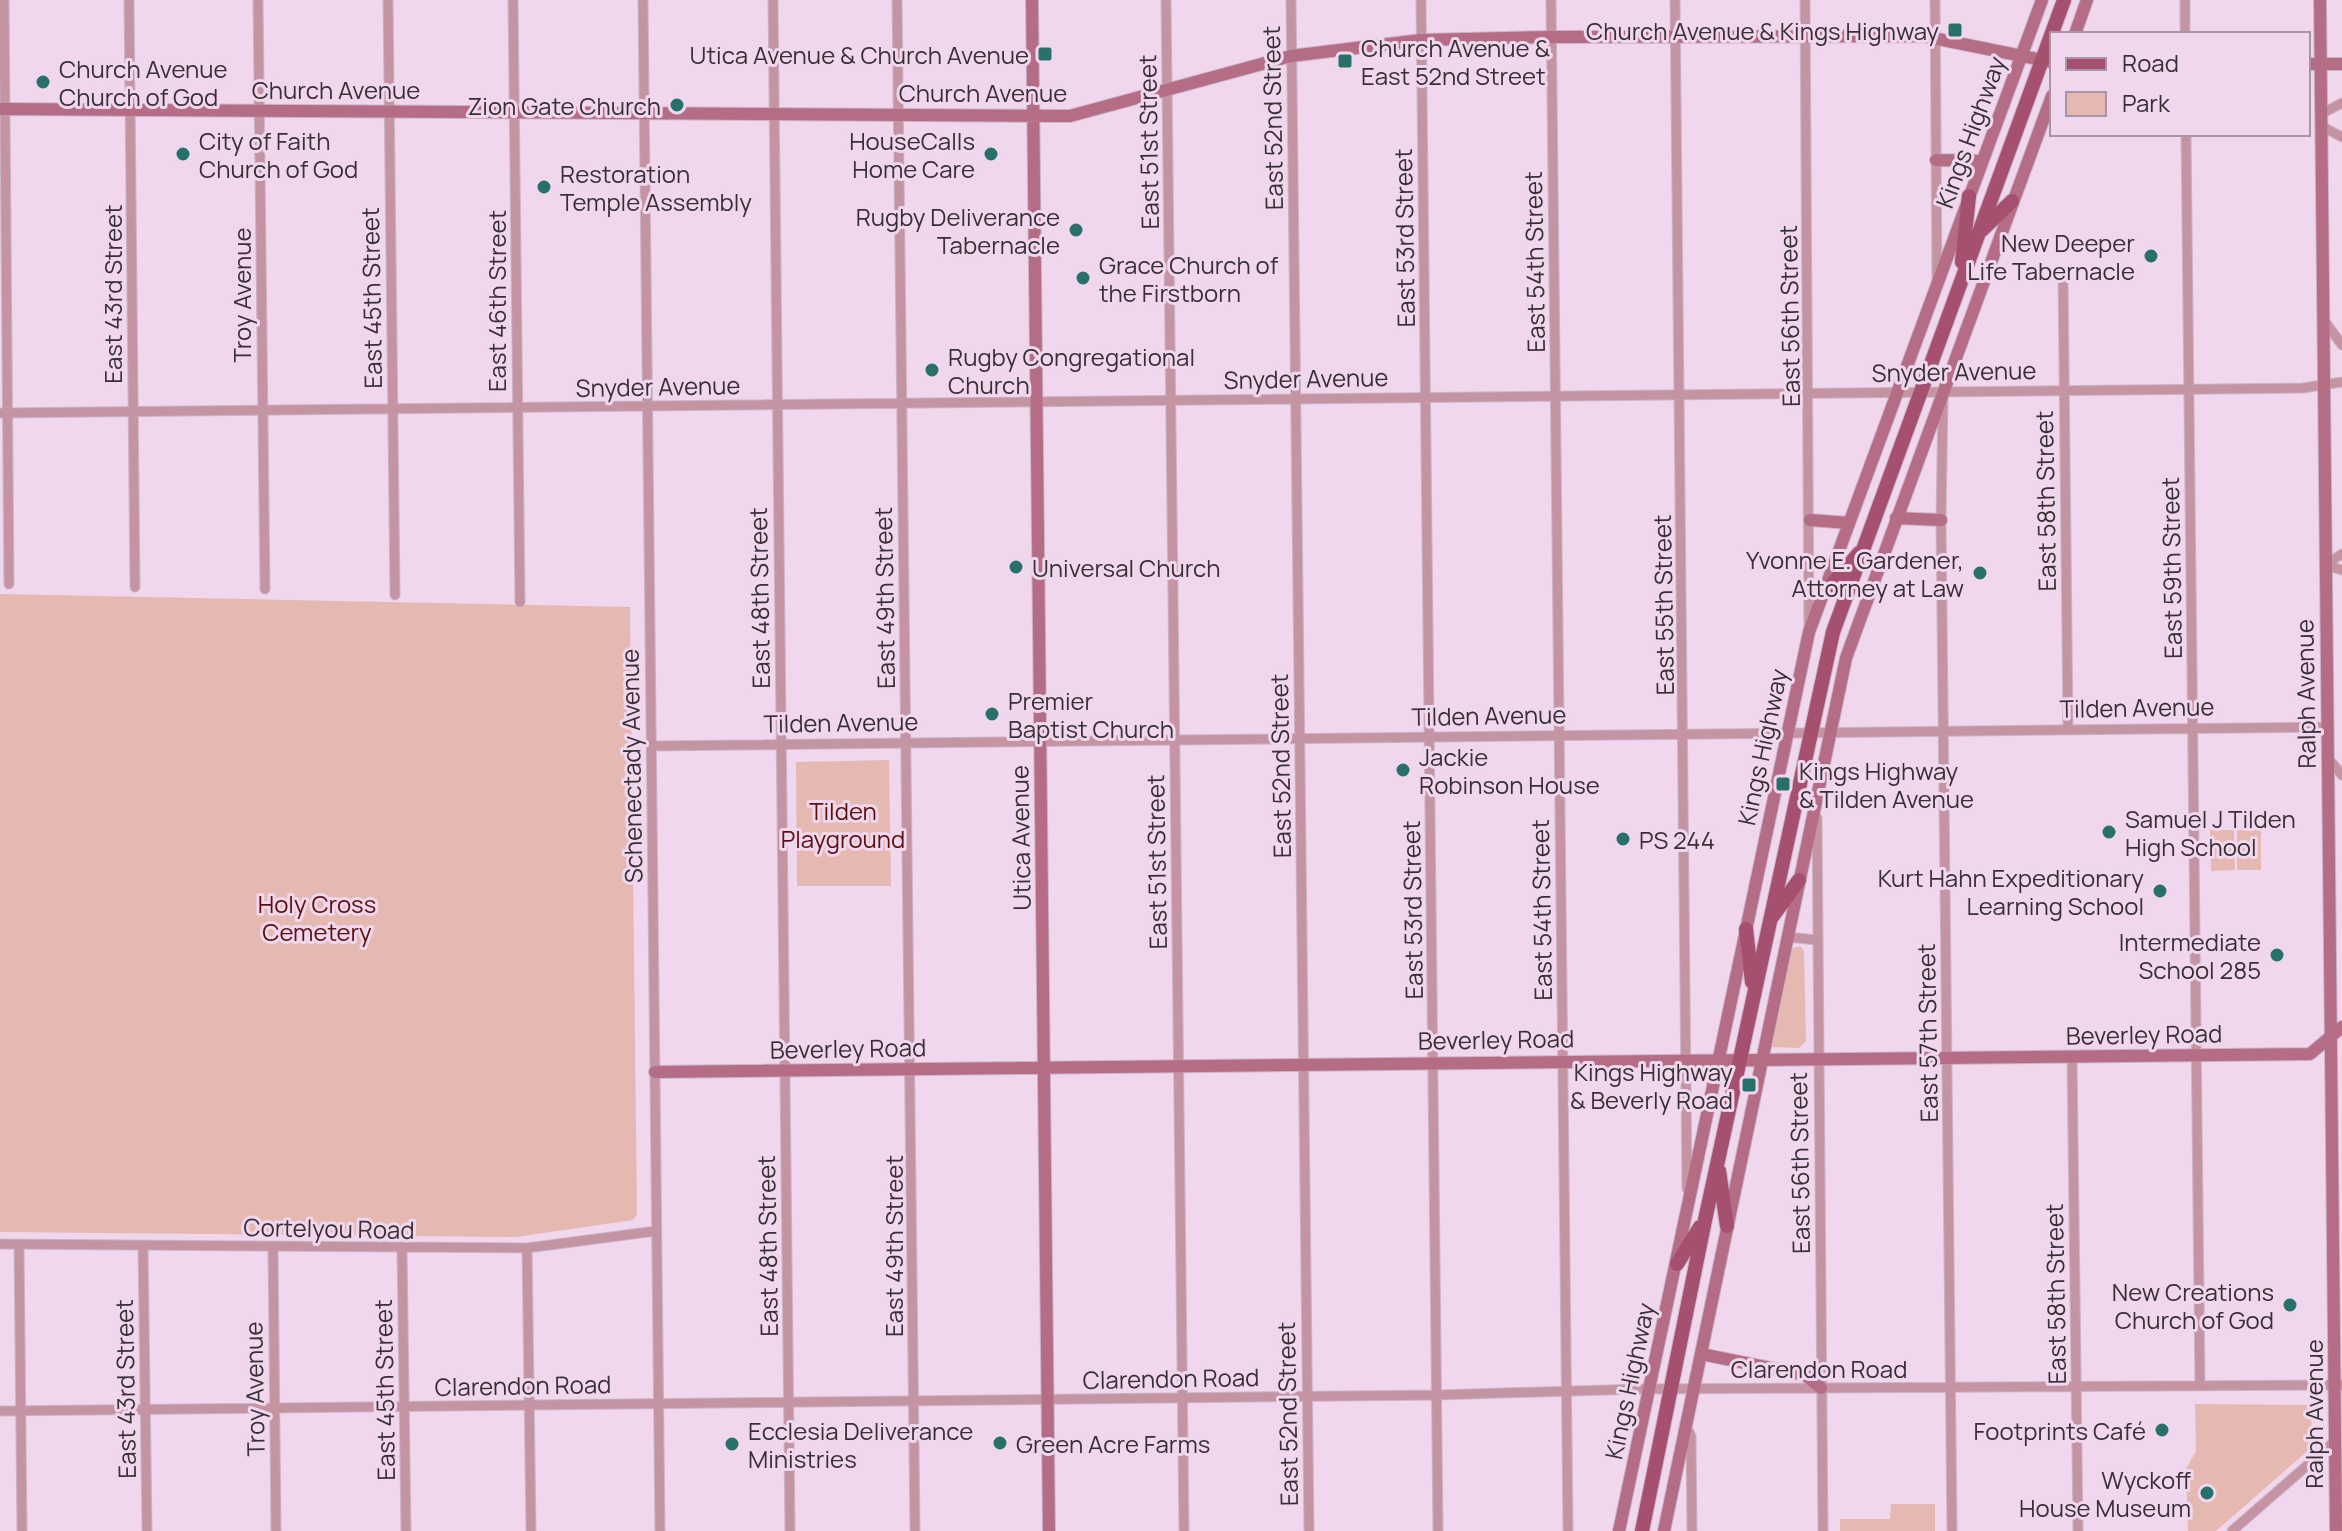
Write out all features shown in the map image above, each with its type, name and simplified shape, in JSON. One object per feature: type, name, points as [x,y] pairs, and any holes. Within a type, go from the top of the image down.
[{"type":"main road","name":"Utica Avenue","points":[[1032,0],[1049,1531]]},
{"type":"main road","name":"Kings Highway","points":[[1619,1531],[1809,632],[2042,0]]},
{"type":"main road","name":"Kings Highway","points":[[2055,32],[2064,0]]},
{"type":"main road","points":[[2076,32],[2087,0]]},
{"type":"main road","name":"Ralph Avenue","points":[[2320,0],[2314,64],[2321,120],[2331,1037],[2337,1183],[2338,1385],[2334,1442],[2339,1514],[2336,1531]]},
{"type":"main road","name":"Church Avenue","points":[[3,109],[1070,116],[1291,56],[1421,40],[1676,36],[1936,39],[2047,61]]},
{"type":"main road","name":"Kings Highway","points":[[1642,1531],[1705,1220],[1833,632],[1959,286],[2047,61]]},
{"type":"main road","points":[[2314,64],[2342,64]]},
{"type":"main road","points":[[1664,1531],[1846,658],[2050,101]]},
{"type":"main road","points":[[1936,160],[1982,161]]},
{"type":"main road","points":[[1959,286],[1969,196]]},
{"type":"main road","points":[[1979,233],[2012,201]]},
{"type":"main road","points":[[1896,518],[1941,520]]},
{"type":"main road","points":[[1810,520],[1849,523]]},
{"type":"main road","points":[[1827,590],[1864,547]]},
{"type":"main road","points":[[1769,920],[1799,880]]},
{"type":"main road","points":[[1746,929],[1754,995]]},
{"type":"main road","name":"Beverley Road","points":[[655,1072],[2310,1054],[2342,1027]]},
{"type":"main road","points":[[1718,1160],[1727,1226]]},
{"type":"main road","points":[[1677,1264],[1705,1220]]},
{"type":"main road","points":[[1701,1354],[1805,1375],[1821,1388]]},
{"type":"street","points":[[4,0],[4,413],[9,584]]},
{"type":"street","name":"East 43rd Street","points":[[129,0],[135,587]]},
{"type":"street","name":"Troy Avenue","points":[[258,0],[265,589]]},
{"type":"street","name":"East 45th Street","points":[[388,0],[395,595]]},
{"type":"street","name":"East 46th Street","points":[[513,0],[520,602]]},
{"type":"street","name":"Schenectady Avenue","points":[[643,0],[660,1531]]},
{"type":"street","name":"East 48th Street","points":[[773,0],[790,1531]]},
{"type":"street","name":"East 49th Street","points":[[897,0],[915,1531]]},
{"type":"street","name":"East 51st Street","points":[[1166,0],[1184,1531]]},
{"type":"street","name":"East 52nd Street","points":[[1291,0],[1309,1531]]},
{"type":"street","name":"East 53rd Street","points":[[1421,0],[1438,1531]]},
{"type":"street","name":"East 54th Street","points":[[1551,0],[1568,1531]]},
{"type":"street","name":"East 55th Street","points":[[1675,0],[1688,1061],[1687,1209]]},
{"type":"street","name":"East 56th Street","points":[[1805,0],[1810,392],[1809,632]]},
{"type":"street","points":[[1935,0],[1938,287]]},
{"type":"street","points":[[2185,0],[2185,32]]},
{"type":"street","points":[[2342,103],[2321,120],[2342,137]]},
{"type":"street","name":"East 59th Street","points":[[2186,136],[2200,1386]]},
{"type":"street","name":"East 58th Street","points":[[2063,274],[2068,728]]},
{"type":"street","points":[[2323,319],[2342,345]]},
{"type":"street","name":"Snyder Avenue","points":[[4,413],[1922,392],[2324,385],[2342,382]]},
{"type":"street","name":"East 57th Street","points":[[1944,391],[1941,520],[1952,1531]]},
{"type":"street","points":[[2325,565],[2342,554]]},
{"type":"street","points":[[2325,565],[2342,570]]},
{"type":"street","name":"Tilden Avenue","points":[[651,746],[1041,739],[2327,727]]},
{"type":"street","points":[[2327,757],[2342,775]]},
{"type":"street","name":"East 56th Street","points":[[1817,795],[1823,1531]]},
{"type":"street","points":[[1787,937],[1817,940]]},
{"type":"street","name":"East 58th Street","points":[[2072,1056],[2078,1531]]},
{"type":"street","name":"Cortelyou Road","points":[[0,1244],[527,1248],[656,1231]]},
{"type":"street","points":[[19,1245],[22,1531]]},
{"type":"street","name":"East 43rd Street","points":[[143,1246],[147,1531]]},
{"type":"street","name":"Troy Avenue","points":[[273,1247],[276,1531]]},
{"type":"street","points":[[527,1248],[531,1531]]},
{"type":"street","name":"East 45th Street","points":[[402,1249],[406,1531]]},
{"type":"street","name":"Clarendon Road","points":[[0,1411],[1437,1395],[1649,1389],[2338,1385]]},
{"type":"street","points":[[1685,1424],[1691,1436],[1692,1531]]},
{"type":"street","points":[[2232,1531],[2334,1442]]},
{"type":"green space","name":"Holy Cross Cemetery","points":[[0,594],[630,607],[637,1214],[633,1220],[516,1237],[0,1232]]},
{"type":"green space","name":"Tilden Playground","points":[[889,760],[891,886],[797,886],[796,762]]},
{"type":"green space","points":[[2210,830],[2234,830],[2235,870],[2211,871]]},
{"type":"green space","points":[[2237,830],[2261,830],[2261,870],[2237,870]]},
{"type":"green space","points":[[1800,946],[1804,951],[1806,1041],[1799,1048],[1773,1047],[1770,1046],[1791,949]]},
{"type":"green space","points":[[2195,1404],[2311,1405],[2312,1447],[2216,1531],[2188,1531],[2186,1469],[2196,1451]]},
{"type":"green space","points":[[1891,1504],[1935,1504],[1935,1531],[1840,1531],[1840,1519],[1890,1519]]},
{"type":"place","name":"Church Avenue & Kings Highway","points":[[1955,30]]},
{"type":"place","name":"Utica Avenue & Church Avenue","points":[[1045,54]]},
{"type":"place","name":"Church Avenue & East 52nd Street","points":[[1345,61]]},
{"type":"place","name":"Church Avenue Church of God","points":[[43,82]]},
{"type":"place","name":"Zion Gate Church","points":[[677,105]]},
{"type":"place","name":"City of Faith Church of God","points":[[183,154]]},
{"type":"place","name":"HouseCalls Home Care","points":[[991,154]]},
{"type":"place","name":"Restoration Temple Assembly","points":[[544,187]]},
{"type":"place","name":"Rugby Deliverance Tabernacle","points":[[1076,230]]},
{"type":"place","name":"New Deeper Life Tabernacle","points":[[2151,256]]},
{"type":"place","name":"Grace Church of the Firstborn","points":[[1083,278]]},
{"type":"place","name":"Rugby Congregational Church","points":[[932,370]]},
{"type":"place","name":"Universal Church","points":[[1016,567]]},
{"type":"place","name":"Yvonne E. Gardener, Attorney at Law","points":[[1980,573]]},
{"type":"place","name":"Premier Baptist Church","points":[[992,714]]},
{"type":"place","name":"Jackie Robinson House","points":[[1403,770]]},
{"type":"place","name":"Kings Highway & Tilden Avenue","points":[[1783,784]]},
{"type":"place","name":"Samuel J Tilden High School","points":[[2109,832]]},
{"type":"place","name":"PS 244","points":[[1623,839]]},
{"type":"place","name":"Kurt Hahn Expeditionary Learning School","points":[[2160,891]]},
{"type":"place","name":"Intermediate School 285","points":[[2277,955]]},
{"type":"place","name":"Kings Highway & Beverly Road","points":[[1749,1085]]},
{"type":"place","name":"New Creations Church of God","points":[[2290,1305]]},
{"type":"place","name":"Footprints Café","points":[[2162,1430]]},
{"type":"place","name":"Green Acre Farms","points":[[1000,1443]]},
{"type":"place","name":"Ecclesia Deliverance Ministries","points":[[732,1444]]},
{"type":"place","name":"Wyckoff House Museum","points":[[2207,1493]]}]
